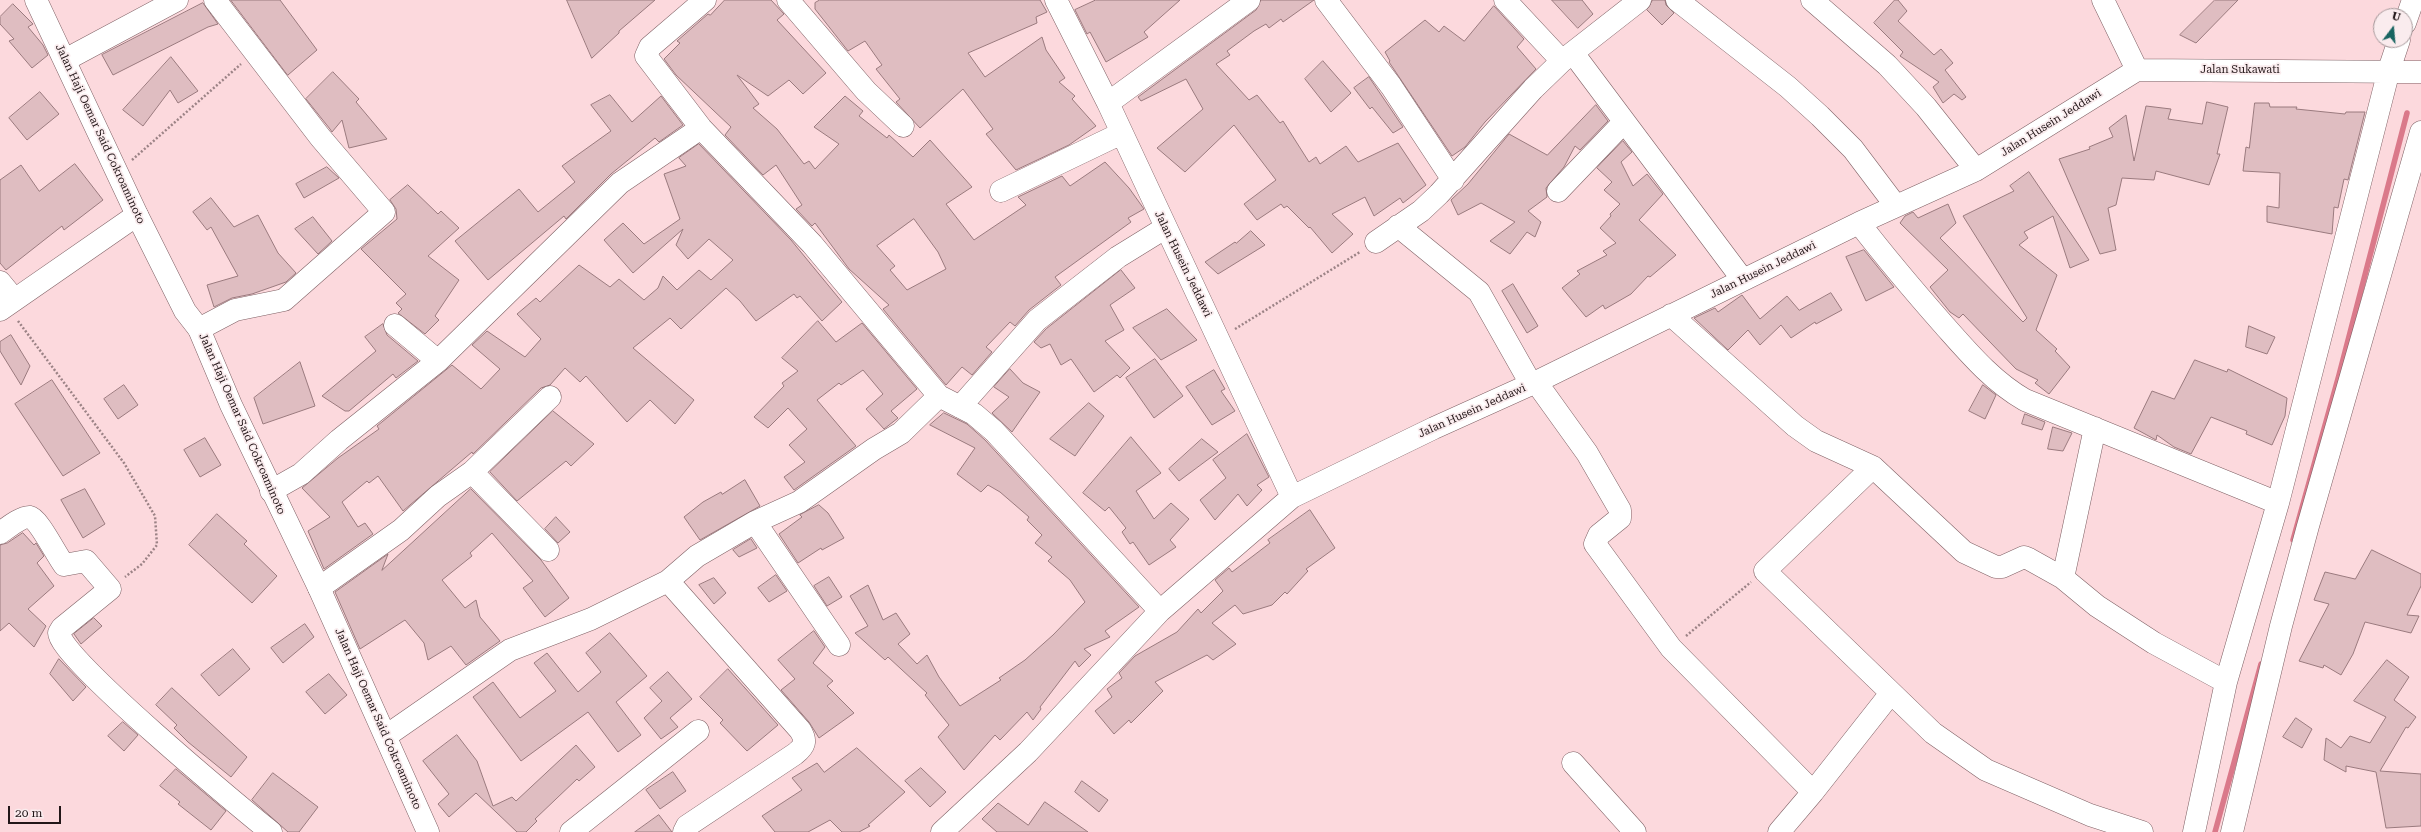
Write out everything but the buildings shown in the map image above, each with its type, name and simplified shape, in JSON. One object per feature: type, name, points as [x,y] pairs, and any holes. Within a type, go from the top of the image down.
[{"type":"main road","name":"Jalan Haji Oemar Said Cokroaminoto","points":[[36,0],[137,215],[185,311],[199,329],[231,405],[271,491],[319,588],[428,832]]},
{"type":"main road","points":[[65,60],[177,0]]},
{"type":"main road","points":[[199,329],[235,310],[284,300],[384,212],[320,136],[215,0]]},
{"type":"main road","points":[[705,0],[650,46],[646,56],[700,128],[812,244],[939,396],[974,414],[994,431],[1160,612]]},
{"type":"main road","points":[[788,0],[866,91],[903,126]]},
{"type":"main road","name":"Jalan Husein Jeddawi","points":[[1056,0],[1108,103],[1165,228],[1220,339],[1292,497],[1434,428],[1534,383],[1859,223],[1976,170],[2137,70]]},
{"type":"main road","points":[[1108,103],[1249,0]]},
{"type":"main road","points":[[1326,0],[1391,86],[1453,180]]},
{"type":"main road","points":[[1505,0],[1567,57],[1624,122],[1743,280]]},
{"type":"main road","points":[[1376,242],[1421,211],[1453,180],[1533,88],[1567,57],[1640,0]]},
{"type":"main road","points":[[1677,0],[1788,87],[1820,116],[1853,149],[1896,206]]},
{"type":"main road","points":[[1812,0],[1887,65],[1926,107],[1976,170]]},
{"type":"main road","points":[[2103,0],[2137,70]]},
{"type":"main road","points":[[2194,832],[2226,682],[2406,71],[2401,48]]},
{"type":"main road","name":"Jalan Sukawati","points":[[2137,70],[2406,71]]},
{"type":"main road","points":[[1558,191],[1624,122]]},
{"type":"main road","points":[[271,491],[301,474],[339,440],[438,361],[620,183],[700,128]]},
{"type":"main road","points":[[2232,832],[2306,533],[2414,185],[2421,132]]},
{"type":"main road","points":[[1000,191],[1122,133]]},
{"type":"main road","points":[[0,282],[7,305],[137,215]]},
{"type":"main road","points":[[1859,223],[1892,266],[1950,331],[2006,389],[2025,400],[2095,428],[2167,460],[2278,503]]},
{"type":"main road","points":[[1398,226],[1479,292],[1534,383],[1587,453],[1620,510],[1620,518],[1599,535],[1595,544],[1672,648],[1813,792]]},
{"type":"main road","points":[[960,407],[1037,320],[1118,257],[1165,228]]},
{"type":"main road","points":[[1671,315],[1795,426],[1816,441],[1873,467],[1964,552],[1996,567],[2002,567],[2024,557],[2029,558],[2063,578],[2096,606],[2154,643],[2226,682]]},
{"type":"main road","points":[[395,325],[438,361]]},
{"type":"main road","points":[[386,736],[510,650],[591,619],[668,581],[697,556],[755,522],[799,502],[874,449],[901,433],[939,396]]},
{"type":"main road","points":[[319,588],[401,530],[438,496],[472,472],[550,397]]},
{"type":"main road","points":[[2063,578],[2095,428]]},
{"type":"main road","points":[[1873,467],[1765,571],[1933,734],[1986,770],[2090,815],[2142,832]]},
{"type":"main road","points":[[472,472],[548,550]]},
{"type":"main road","points":[[942,832],[1028,752],[1160,612],[1292,497]]},
{"type":"main road","points":[[0,533],[26,518],[32,517],[37,521],[46,538],[64,565],[86,561],[110,588],[62,628],[59,633],[61,641],[90,674],[211,782],[271,832]]},
{"type":"main road","points":[[755,522],[839,645]]},
{"type":"main road","points":[[668,581],[800,730],[805,738],[804,745],[795,754],[687,826],[684,832]]},
{"type":"main road","points":[[1778,832],[1813,792],[1891,693]]},
{"type":"main road","points":[[571,832],[698,731]]},
{"type":"main road","points":[[1573,763],[1635,832]]},
{"type":"path","points":[[118,172],[254,52]]},
{"type":"path","points":[[1220,339],[1376,242]]},
{"type":"path","points":[[7,305],[124,463],[155,516],[157,545],[151,554],[128,575],[110,588]]},
{"type":"path","points":[[1672,648],[1765,571]]},
{"type":"waterway","points":[[2293,540],[2339,375],[2407,113]]},
{"type":"waterway","points":[[2215,832],[2261,664]]}]
